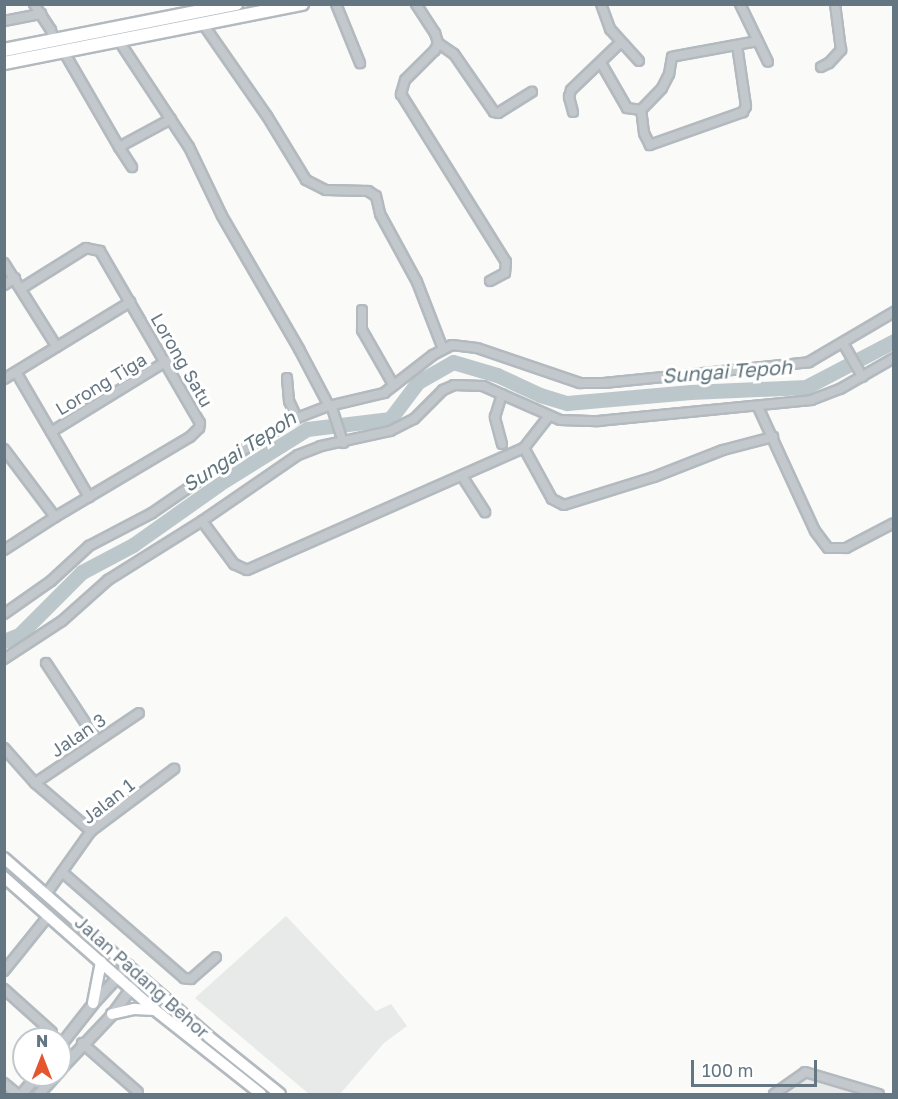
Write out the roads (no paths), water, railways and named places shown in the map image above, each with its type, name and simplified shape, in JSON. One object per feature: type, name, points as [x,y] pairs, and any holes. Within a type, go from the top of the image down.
[{"type":"highway","points":[[4,50],[236,4]]},
{"type":"highway","points":[[4,63],[296,5]]},
{"type":"highway","points":[[54,40],[59,53]]},
{"type":"main road","name":"Jalan Padang Behor","points":[[4,858],[47,893],[209,1037],[280,1095]]},
{"type":"main road","name":"Jalan Padang Behor","points":[[4,877],[155,1010],[261,1095]]},
{"type":"main road","points":[[93,1003],[101,962]]},
{"type":"main road","points":[[112,1014],[134,1009],[155,1010]]},
{"type":"street","points":[[34,4],[51,30],[54,40]]},
{"type":"street","points":[[336,4],[360,63]]},
{"type":"street","points":[[416,4],[435,33],[438,43],[454,54],[494,112],[498,113],[532,92]]},
{"type":"street","points":[[602,4],[610,29],[639,61]]},
{"type":"street","points":[[740,4],[768,62]]},
{"type":"street","points":[[821,67],[829,63],[841,50],[835,4]]},
{"type":"street","points":[[4,21],[41,14]]},
{"type":"street","points":[[203,24],[267,116],[306,180],[326,190],[368,191],[376,196],[380,214],[417,282],[443,349]]},
{"type":"street","points":[[119,41],[189,147],[222,216],[331,408],[342,438]]},
{"type":"street","points":[[641,110],[662,88],[669,74],[672,57],[758,41]]},
{"type":"street","points":[[573,112],[569,97],[571,90],[621,42]]},
{"type":"street","points":[[438,43],[435,50],[405,80],[401,94],[506,262],[505,273],[490,281]]},
{"type":"street","points":[[641,110],[644,133],[650,145],[743,112],[746,106],[737,45]]},
{"type":"street","points":[[59,53],[132,167]]},
{"type":"street","points":[[601,63],[627,108],[641,110]]},
{"type":"street","points":[[119,147],[171,119]]},
{"type":"street","name":"Lorong Satu","points":[[4,550],[190,437],[199,428],[199,417],[100,251],[91,247],[22,288]]},
{"type":"street","points":[[4,263],[22,288],[57,347]]},
{"type":"street","points":[[4,285],[15,278]]},
{"type":"street","points":[[4,379],[130,302]]},
{"type":"street","points":[[362,310],[362,330],[394,386]]},
{"type":"street","points":[[4,614],[51,581],[89,546],[152,513],[250,445],[297,418],[375,397],[394,386],[443,349],[465,345],[515,359],[568,380],[604,383],[809,362],[845,346],[894,312]]},
{"type":"street","points":[[845,346],[863,377]]},
{"type":"street","points":[[4,659],[62,621],[108,580],[202,521],[304,452],[342,438],[376,436],[405,424],[425,409],[443,390],[454,385],[474,384],[549,416],[573,422],[598,421],[758,407],[823,397],[894,358]]},
{"type":"street","name":"Lorong Tiga","points":[[51,432],[167,361]]},
{"type":"street","points":[[16,372],[89,497]]},
{"type":"street","points":[[287,378],[289,401],[297,418]]},
{"type":"street","points":[[501,444],[495,417],[502,394]]},
{"type":"street","points":[[758,407],[815,531],[828,548],[846,548],[894,523]]},
{"type":"street","points":[[202,521],[234,564],[247,570],[524,448],[549,416]]},
{"type":"street","points":[[524,448],[552,499],[564,505],[654,477],[723,450],[773,437]]},
{"type":"street","points":[[4,449],[8,461],[55,517]]},
{"type":"street","points":[[462,476],[485,512]]},
{"type":"street","points":[[46,663],[96,739]]},
{"type":"street","name":"Jalan 3","points":[[34,783],[96,739],[139,713]]},
{"type":"street","points":[[4,748],[34,783],[91,831]]},
{"type":"street","name":"Jalan 1","points":[[47,893],[91,831],[174,769]]},
{"type":"street","points":[[62,872],[184,978],[191,979],[216,957]]},
{"type":"street","points":[[4,971],[49,915]]},
{"type":"street","points":[[72,1030],[128,965]]},
{"type":"street","points":[[72,1055],[112,1014],[140,975]]},
{"type":"street","points":[[4,989],[46,1027]]},
{"type":"street","points":[[82,1043],[138,1092]]},
{"type":"street","points":[[774,1095],[805,1072],[879,1095]]},
{"type":"street","points":[[4,1083],[19,1095]]},
{"type":"waterway","name":"Sungai Tepoh","points":[[4,641],[19,635],[82,572],[133,545],[219,484],[307,429],[390,419],[418,382],[453,362],[497,375],[540,395],[567,403],[691,392],[806,387],[894,341]]}]
